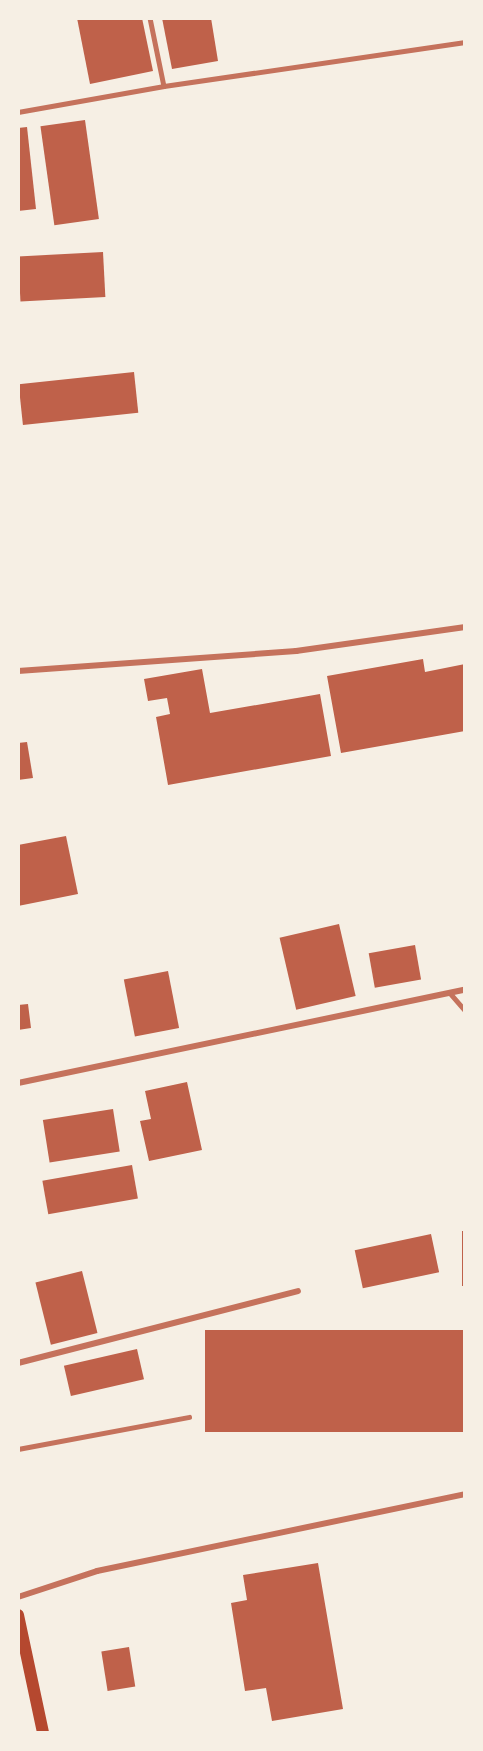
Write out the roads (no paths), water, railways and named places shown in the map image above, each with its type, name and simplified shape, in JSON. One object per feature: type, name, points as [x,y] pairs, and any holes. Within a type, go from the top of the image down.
[{"type":"main road","points":[[18,1615],[43,1733]]},
{"type":"street","points":[[18,671],[296,651],[465,627]]},
{"type":"street","points":[[18,1083],[465,990]]},
{"type":"street","points":[[18,1363],[298,1291]]},
{"type":"street","points":[[18,1597],[97,1571],[465,1494]]},
{"type":"lane","points":[[150,18],[164,86]]},
{"type":"lane","points":[[18,112],[164,86],[465,42]]},
{"type":"lane","points":[[450,993],[465,1010]]},
{"type":"lane","points":[[18,1449],[189,1417]]}]
